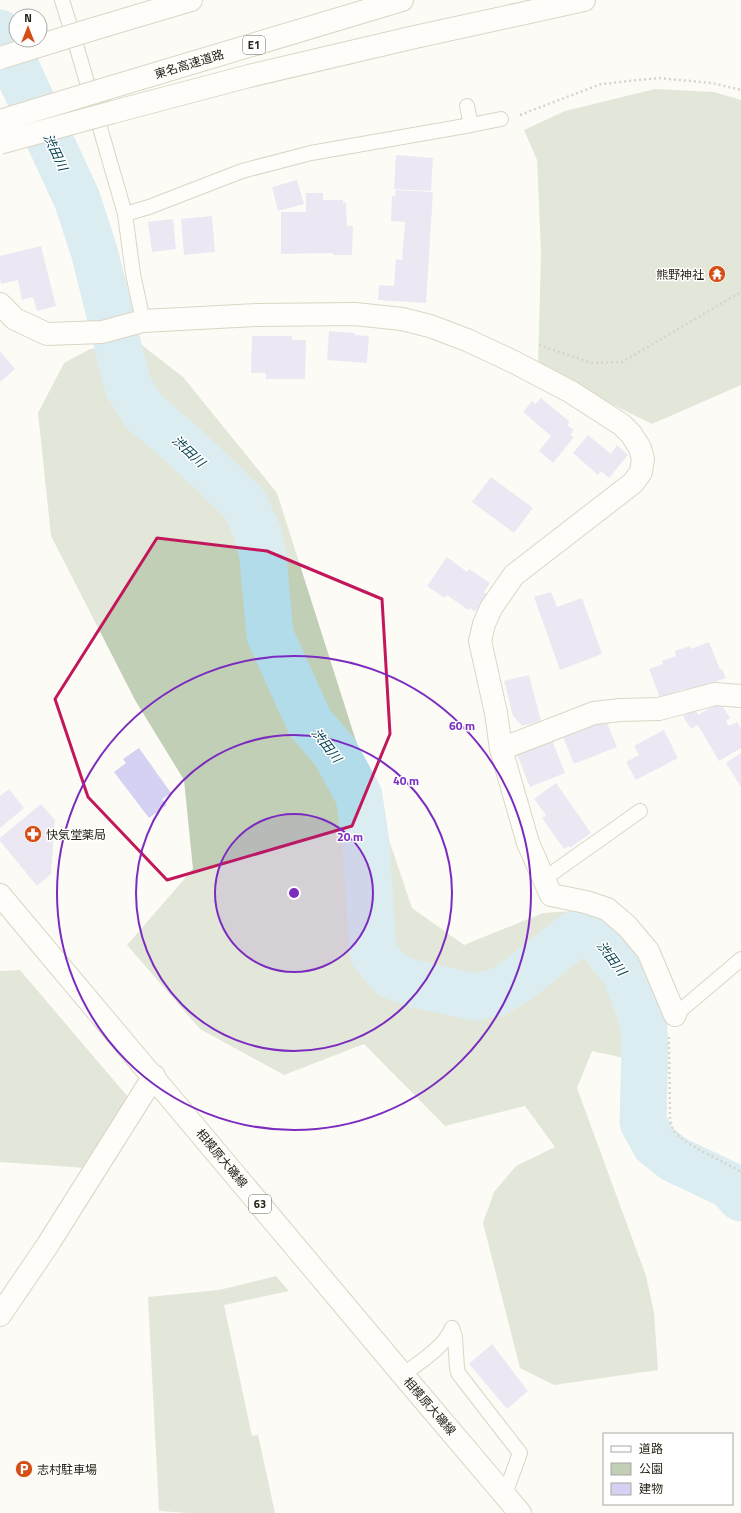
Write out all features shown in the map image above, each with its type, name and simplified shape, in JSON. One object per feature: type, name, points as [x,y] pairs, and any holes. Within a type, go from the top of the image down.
[{"type":"main road","points":[[0,58],[191,0]]},
{"type":"main road","name":"東名高速道路","points":[[0,121],[402,0]]},
{"type":"main road","points":[[0,143],[249,76],[415,37],[584,0]]},
{"type":"main road","points":[[0,304],[15,319],[47,334],[102,332],[138,322],[257,315],[355,314],[402,319],[430,326],[467,340],[514,362],[571,392],[622,425],[631,434],[640,448],[643,459],[641,472],[633,484],[514,575],[491,608],[484,624],[480,641],[496,713],[502,749],[528,843],[551,895],[586,902],[607,909],[627,926],[648,951],[675,1015]]},
{"type":"main road","points":[[502,749],[594,713],[620,710],[660,709],[715,694],[741,696]]},
{"type":"main road","name":"相模原大磯線","points":[[3,902],[154,1076],[520,1513]]},
{"type":"main road","points":[[2,1309],[47,1246],[154,1076]]},
{"type":"lane","points":[[62,0],[125,214],[134,274],[138,322]]},
{"type":"lane","points":[[467,106],[471,125]]},
{"type":"lane","points":[[125,214],[149,207],[242,171],[311,153],[501,119]]},
{"type":"lane","points":[[544,879],[640,812]]},
{"type":"lane","points":[[675,1015],[741,959]]},
{"type":"lane","points":[[403,1375],[438,1347],[449,1335],[452,1328],[455,1337],[458,1373],[520,1453],[505,1494]]},
{"type":"path","points":[[501,119],[521,115],[601,84],[658,78],[712,83],[741,90]]},
{"type":"path","points":[[538,345],[592,363],[622,362],[741,292]]},
{"type":"path","points":[[675,1015],[669,1032],[670,1119],[674,1131],[684,1141],[731,1165],[741,1172]]},
{"type":"highlighted area","points":[[157,538],[267,551],[382,599],[390,734],[352,826],[167,880],[88,797],[55,699]]},
{"type":"green space","points":[[655,89],[714,92],[741,100],[741,385],[652,424],[538,368],[541,252],[537,160],[524,130],[565,111]]},
{"type":"green space","points":[[138,342],[183,377],[277,493],[363,763],[412,908],[464,945],[543,913],[587,910],[622,934],[648,980],[658,1016],[624,1058],[592,1051],[577,1088],[646,1276],[654,1312],[658,1370],[554,1385],[520,1368],[483,1223],[494,1192],[516,1166],[555,1147],[525,1106],[445,1126],[364,1044],[284,1075],[200,1029],[127,945],[193,869],[184,780],[135,700],[51,536],[38,413],[64,363],[90,349]]},
{"type":"green space","points":[[20,970],[128,1097],[86,1168],[0,1162],[0,971]]},
{"type":"green space","points":[[276,1276],[289,1291],[224,1305],[252,1436],[258,1435],[275,1513],[188,1513],[159,1511],[148,1297],[219,1290]]},
{"type":"building","points":[[396,155],[433,158],[431,191],[394,189]]},
{"type":"building","points":[[297,180],[304,204],[278,211],[272,187]]},
{"type":"building","points":[[396,190],[433,192],[426,303],[378,300],[379,285],[394,286],[396,259],[402,260],[405,222],[391,221],[392,196],[395,196]]},
{"type":"building","points":[[306,193],[323,193],[323,200],[343,200],[343,203],[346,203],[347,226],[353,226],[352,255],[333,255],[333,253],[281,254],[281,212],[306,212]]},
{"type":"building","points":[[212,216],[215,252],[184,255],[181,219]]},
{"type":"building","points":[[173,219],[176,249],[152,252],[148,222]]},
{"type":"building","points":[[41,246],[56,306],[37,311],[33,297],[22,300],[18,280],[1,284],[0,256]]},
{"type":"building","points":[[329,331],[355,333],[355,335],[369,336],[367,363],[327,360]]},
{"type":"building","points":[[252,336],[292,336],[292,340],[306,340],[305,379],[266,379],[266,373],[251,373]]},
{"type":"building","points":[[0,351],[15,369],[0,382]]},
{"type":"building","points":[[541,398],[570,422],[567,425],[574,430],[570,435],[574,437],[553,463],[539,451],[551,436],[523,412],[532,401],[535,404]]},
{"type":"building","points":[[588,435],[611,454],[617,445],[628,455],[609,478],[601,471],[598,475],[573,453]]},
{"type":"building","points":[[491,477],[533,508],[514,533],[472,502]]},
{"type":"building","points":[[447,557],[467,572],[469,569],[490,583],[484,592],[487,594],[475,612],[470,608],[468,610],[447,595],[444,598],[427,586]]},
{"type":"building","points":[[551,592],[557,607],[582,598],[602,654],[560,670],[534,597]]},
{"type":"building","points":[[709,642],[720,669],[722,669],[726,678],[696,689],[686,695],[684,689],[660,698],[649,669],[663,664],[662,661],[676,656],[675,651],[690,646],[691,649]]},
{"type":"building","points":[[529,675],[541,721],[522,726],[513,716],[504,681]]},
{"type":"building","points":[[720,702],[730,718],[726,721],[729,726],[737,722],[741,728],[741,748],[719,761],[698,725],[691,729],[683,716],[695,709],[698,715]]},
{"type":"building","points":[[605,718],[617,747],[574,764],[561,732]]},
{"type":"building","points":[[664,730],[678,758],[636,780],[626,762],[639,755],[634,746]]},
{"type":"building","points":[[552,740],[565,773],[530,787],[517,754]]},
{"type":"building","points":[[139,748],[171,793],[162,799],[167,805],[149,818],[114,772],[126,763],[123,759]]},
{"type":"building","points":[[741,753],[741,787],[726,763]]},
{"type":"building","points":[[556,783],[591,833],[570,848],[569,846],[564,849],[542,818],[546,815],[534,799]]},
{"type":"building","points":[[9,789],[24,808],[0,828],[0,796]]},
{"type":"building","points":[[41,804],[55,820],[51,874],[37,886],[0,841],[0,838]]},
{"type":"building","points":[[492,1344],[528,1391],[507,1409],[469,1364]]},
{"type":"waterway","name":"渋田川","points":[[0,33],[77,199],[94,251],[128,386],[145,413],[182,444],[244,503],[258,534],[263,557],[270,635],[310,723],[335,752],[359,796],[366,843],[373,953],[391,975],[415,984],[476,997],[498,992],[520,978],[574,935],[589,931],[600,941],[625,972],[643,1019],[645,1045],[643,1122],[655,1144],[674,1159],[729,1185],[741,1198]]},
{"type":"place","name":"熊野神社","points":[[717,274]]},
{"type":"place","name":"快気堂薬局","points":[[33,834]]},
{"type":"place","name":"志村駐車場","points":[[24,1469]]}]
